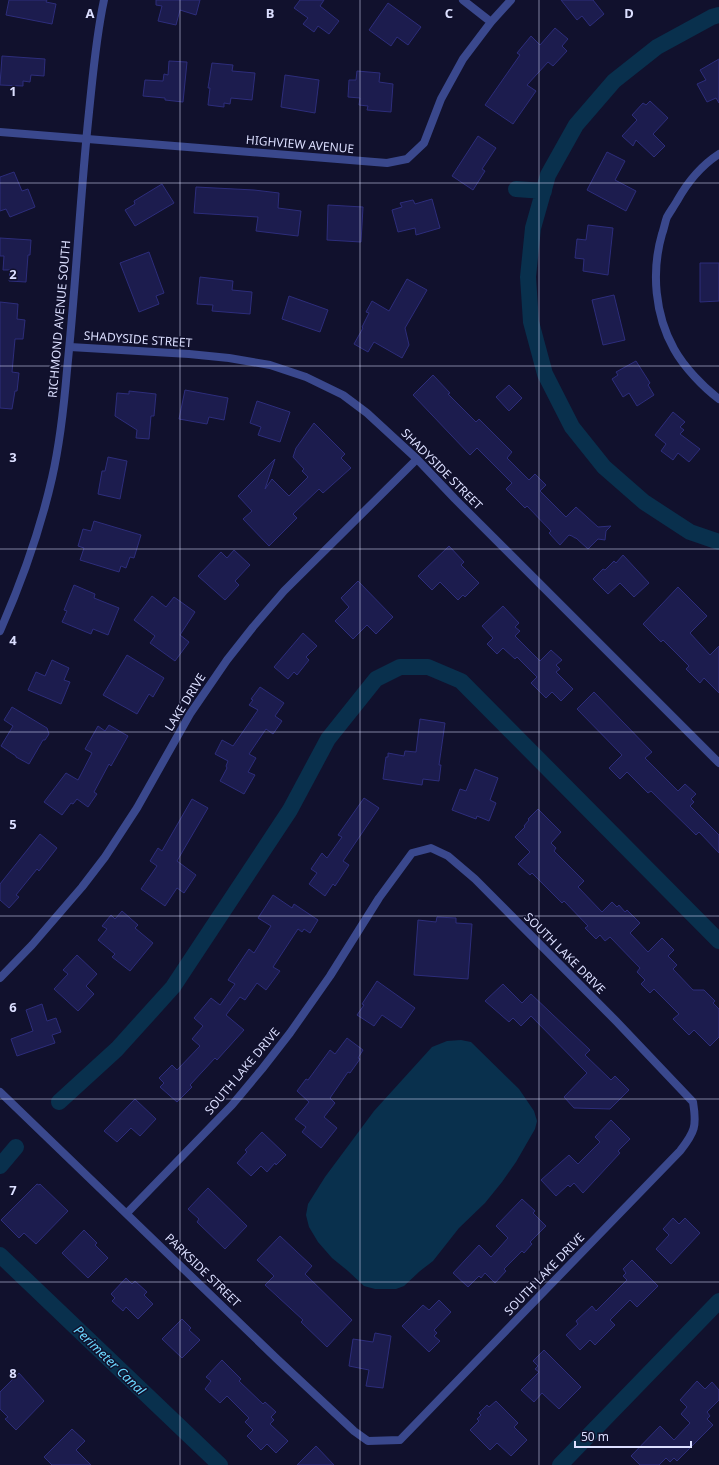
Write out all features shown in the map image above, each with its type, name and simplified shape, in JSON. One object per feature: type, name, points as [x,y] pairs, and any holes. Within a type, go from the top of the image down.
[{"type":"street","name":"RICHMOND AVENUE SOUTH","points":[[0,631],[19,588],[38,534],[52,478],[62,424],[70,346],[86,139],[96,47],[104,0]]},
{"type":"street","points":[[463,0],[491,22]]},
{"type":"street","name":"HIGHVIEW AVENUE","points":[[0,132],[387,162],[407,159],[424,144],[441,100],[463,59],[491,22],[511,0]]},
{"type":"street","points":[[719,154],[696,175],[682,193],[667,218],[659,244],[655,271],[657,296],[661,317],[674,350],[705,388],[719,399]]},
{"type":"street","name":"SHADYSIDE STREET","points":[[70,346],[189,354],[229,358],[270,365],[290,370],[342,396],[382,426],[417,459],[719,763]]},
{"type":"street","name":"LAKE DRIVE","points":[[0,978],[32,945],[82,887],[104,857],[137,808],[190,714],[227,660],[252,627],[284,591],[417,459]]},
{"type":"street","name":"SOUTH LAKE DRIVE","points":[[127,1213],[232,1105],[262,1069],[290,1033],[330,976],[379,898],[412,853],[431,848],[448,856],[475,879],[571,975],[693,1102],[696,1119],[692,1137],[680,1151],[400,1440]]},
{"type":"street","name":"PARKSIDE STREET","points":[[0,1092],[277,1359],[354,1431],[368,1441],[400,1440]]},
{"type":"water","points":[[461,1040],[471,1042],[519,1089],[534,1111],[537,1121],[535,1129],[516,1162],[502,1182],[485,1203],[459,1228],[433,1261],[404,1286],[396,1289],[375,1289],[364,1286],[332,1258],[318,1242],[309,1227],[306,1215],[308,1204],[325,1177],[374,1111],[432,1047],[447,1041]]},
{"type":"building","points":[[9,0],[47,0],[46,2],[56,4],[52,24],[6,15]]},
{"type":"building","points":[[156,0],[200,0],[196,15],[180,10],[176,25],[158,21],[162,6],[156,5]]},
{"type":"building","points":[[300,0],[324,0],[320,6],[339,21],[329,34],[318,26],[314,32],[303,24],[308,18],[294,8]]},
{"type":"building","points":[[561,0],[593,0],[604,14],[590,26],[582,16],[577,20]]},
{"type":"building","points":[[388,3],[421,27],[408,45],[397,37],[391,46],[369,30]]},
{"type":"building","points":[[555,28],[568,39],[562,46],[567,51],[553,66],[548,62],[527,85],[536,91],[513,124],[485,105],[520,55],[517,53],[531,36],[540,45]]},
{"type":"building","points":[[2,56],[45,59],[44,76],[31,75],[30,82],[23,81],[23,86],[0,85]]},
{"type":"building","points":[[719,59],[719,103],[716,98],[707,102],[697,84],[706,80],[700,70]]},
{"type":"building","points":[[169,61],[187,62],[183,102],[165,100],[165,98],[143,96],[145,80],[163,81],[164,74],[168,75]]},
{"type":"building","points":[[212,63],[233,65],[232,71],[255,73],[252,100],[231,98],[230,104],[224,103],[224,107],[208,105],[210,88],[208,88]]},
{"type":"building","points":[[357,71],[380,73],[379,82],[393,84],[391,112],[367,110],[368,106],[359,105],[360,98],[348,97],[349,80],[356,80]]},
{"type":"building","points":[[285,75],[319,80],[315,113],[281,107]]},
{"type":"building","points":[[650,101],[668,118],[653,134],[665,146],[654,157],[636,140],[633,146],[622,136],[637,120],[632,115],[643,103],[646,105]]},
{"type":"building","points":[[478,136],[496,148],[482,169],[485,171],[473,190],[452,176]]},
{"type":"building","points":[[607,152],[625,161],[615,180],[636,191],[626,211],[587,190]]},
{"type":"building","points":[[14,172],[22,191],[28,189],[35,207],[10,217],[6,209],[0,211],[0,177]]},
{"type":"building","points":[[162,184],[174,203],[135,226],[125,210],[135,204],[134,201]]},
{"type":"building","points":[[196,187],[279,193],[278,208],[301,211],[298,236],[256,231],[258,217],[194,213]]},
{"type":"building","points":[[432,199],[440,228],[416,235],[415,228],[398,232],[392,210],[402,207],[400,203],[413,200],[415,204]]},
{"type":"building","points":[[328,205],[363,207],[361,242],[327,240]]},
{"type":"building","points":[[588,225],[613,228],[608,275],[583,271],[584,259],[575,258],[577,239],[586,240]]},
{"type":"building","points":[[0,238],[31,240],[30,255],[28,255],[26,282],[9,281],[10,270],[3,270],[4,256],[0,256]]},
{"type":"building","points":[[149,252],[164,293],[156,296],[159,304],[139,312],[120,263]]},
{"type":"building","points":[[700,263],[719,263],[719,301],[700,302]]},
{"type":"building","points":[[200,277],[233,281],[232,290],[252,292],[250,314],[212,311],[213,305],[197,304]]},
{"type":"building","points":[[407,279],[427,290],[405,328],[409,345],[402,358],[374,342],[368,352],[354,344],[363,328],[362,327],[369,313],[366,312],[372,301],[389,311]]},
{"type":"building","points":[[614,295],[625,340],[603,345],[592,300]]},
{"type":"building","points":[[289,296],[328,310],[320,332],[282,319]]},
{"type":"building","points":[[0,302],[18,304],[17,319],[25,320],[23,339],[15,339],[12,372],[19,373],[17,391],[15,391],[12,409],[0,408]]},
{"type":"building","points":[[636,361],[650,383],[648,385],[654,395],[637,406],[629,393],[623,397],[612,379],[618,375],[616,372]]},
{"type":"building","points":[[433,375],[450,393],[448,394],[476,422],[479,419],[512,452],[507,458],[529,480],[535,474],[546,485],[540,491],[566,517],[576,507],[598,527],[611,526],[606,531],[605,540],[598,539],[588,549],[576,538],[569,535],[560,545],[549,533],[551,531],[527,506],[525,508],[506,489],[512,483],[477,448],[470,455],[413,395]]},
{"type":"building","points":[[509,385],[522,398],[509,411],[496,397]]},
{"type":"building","points":[[185,390],[228,398],[224,420],[209,417],[207,424],[179,419]]},
{"type":"building","points":[[129,391],[156,394],[154,416],[151,416],[149,439],[136,438],[137,430],[115,416],[117,393],[129,394]]},
{"type":"building","points":[[257,401],[290,412],[280,442],[258,435],[261,427],[250,423]]},
{"type":"building","points":[[673,412],[685,422],[680,427],[684,430],[680,434],[700,449],[689,462],[678,453],[673,460],[661,451],[666,444],[655,435]]},
{"type":"building","points":[[314,423],[345,454],[341,458],[351,468],[323,493],[319,489],[293,514],[297,518],[269,546],[243,519],[252,511],[238,496],[275,459],[265,489],[272,479],[289,496],[308,477],[302,471],[304,469],[293,457],[296,448]]},
{"type":"building","points":[[108,457],[127,461],[120,499],[98,494],[102,471],[105,471]]},
{"type":"building","points":[[94,521],[141,535],[134,558],[130,557],[126,568],[121,566],[119,572],[80,560],[84,548],[78,546],[83,529],[91,531]]},
{"type":"building","points":[[449,546],[464,562],[461,565],[479,583],[465,597],[463,595],[458,600],[440,582],[432,590],[418,576]]},
{"type":"building","points":[[234,550],[250,565],[235,581],[239,585],[225,600],[198,576],[221,552],[227,558]]},
{"type":"building","points":[[623,555],[649,583],[634,597],[620,583],[608,594],[593,579],[614,561],[616,563]]},
{"type":"building","points":[[358,581],[393,617],[376,634],[367,625],[353,639],[335,621],[349,607],[341,598]]},
{"type":"building","points":[[74,585],[95,594],[94,598],[119,608],[108,635],[93,629],[91,634],[62,622],[67,611],[64,610]]},
{"type":"building","points":[[678,587],[707,616],[690,633],[710,655],[719,646],[719,693],[704,678],[700,683],[686,669],[689,666],[663,640],[661,642],[643,624]]},
{"type":"building","points":[[152,596],[166,607],[174,597],[195,612],[180,635],[189,642],[175,661],[150,643],[155,636],[134,620]]},
{"type":"building","points":[[503,606],[519,623],[515,627],[520,631],[515,636],[540,661],[551,650],[562,660],[556,665],[560,669],[556,672],[573,689],[561,701],[552,692],[546,698],[531,683],[537,677],[517,657],[515,659],[503,648],[497,654],[487,644],[493,638],[482,626]]},
{"type":"building","points":[[303,633],[317,646],[306,657],[309,660],[297,675],[294,672],[288,679],[274,667]]},
{"type":"building","points":[[127,655],[164,678],[153,697],[149,694],[137,714],[103,695]]},
{"type":"building","points":[[52,660],[69,668],[64,680],[70,682],[61,704],[28,690],[36,672],[45,676]]},
{"type":"building","points":[[260,687],[284,703],[275,716],[282,721],[273,734],[266,729],[249,754],[256,758],[248,772],[255,775],[244,794],[220,781],[227,768],[226,766],[228,761],[215,754],[222,740],[233,746],[258,710],[249,705],[253,700],[251,699]]},
{"type":"building","points":[[594,692],[652,752],[645,758],[678,791],[685,784],[696,794],[691,799],[694,802],[690,806],[719,835],[719,853],[699,832],[696,835],[651,791],[648,793],[627,772],[620,779],[609,768],[622,755],[577,709]]},
{"type":"building","points":[[12,707],[47,728],[49,734],[45,740],[43,740],[29,764],[1,746],[13,726],[4,720]]},
{"type":"building","points":[[420,719],[445,723],[439,765],[441,765],[439,781],[423,779],[422,785],[383,779],[386,757],[388,757],[388,753],[404,756],[405,751],[416,752]]},
{"type":"building","points":[[109,725],[128,736],[111,766],[109,764],[94,792],[97,794],[88,807],[77,799],[73,804],[71,803],[62,815],[44,802],[66,773],[78,780],[92,753],[85,749],[98,726],[105,731]]},
{"type":"building","points":[[475,769],[498,778],[490,800],[496,803],[489,821],[477,816],[476,819],[452,810],[460,789],[466,791]]},
{"type":"building","points":[[364,798],[379,808],[343,861],[349,865],[335,886],[333,884],[325,896],[309,884],[317,873],[311,869],[322,853],[327,858],[342,837],[338,835]]},
{"type":"building","points":[[192,799],[208,808],[177,861],[196,875],[184,893],[177,888],[165,906],[141,889],[157,866],[150,861],[158,848],[162,851]]},
{"type":"building","points":[[538,809],[561,832],[551,843],[556,848],[554,851],[584,881],[578,887],[602,912],[612,902],[617,907],[619,905],[625,912],[627,910],[640,923],[630,933],[648,952],[662,938],[674,950],[668,956],[677,965],[673,969],[693,990],[704,990],[715,1001],[713,1003],[719,1009],[719,1037],[710,1046],[694,1030],[689,1035],[673,1019],[679,1014],[654,989],[650,993],[641,984],[645,980],[637,972],[640,968],[610,937],[605,941],[600,935],[596,939],[585,928],[588,926],[564,901],[562,903],[532,873],[530,875],[518,864],[530,852],[515,837],[525,827],[524,826],[529,820],[528,819]]},
{"type":"building","points":[[40,834],[57,848],[39,871],[37,869],[16,895],[19,897],[9,908],[0,900],[0,884]]},
{"type":"building","points":[[273,895],[292,908],[294,904],[318,920],[310,933],[304,929],[302,932],[298,929],[273,967],[280,971],[266,990],[257,983],[245,1000],[240,997],[226,1015],[244,1030],[217,1060],[215,1058],[190,1085],[192,1087],[177,1102],[160,1087],[164,1083],[159,1078],[172,1065],[177,1070],[200,1046],[192,1039],[203,1026],[194,1018],[211,998],[220,1005],[235,984],[228,980],[249,949],[254,953],[271,926],[258,918]]},
{"type":"building","points":[[122,911],[138,925],[135,928],[153,943],[130,971],[112,957],[115,954],[98,940],[107,929],[102,926],[111,915],[115,919]]},
{"type":"building","points":[[437,917],[456,918],[456,923],[472,924],[468,979],[414,975],[418,920],[436,922]]},
{"type":"building","points":[[77,955],[97,974],[86,986],[94,994],[78,1011],[54,989],[68,974],[63,970]]},
{"type":"building","points":[[377,981],[415,1008],[401,1028],[382,1015],[374,1026],[357,1015],[364,1005],[362,1004]]},
{"type":"building","points":[[503,984],[522,1003],[531,994],[590,1050],[585,1055],[611,1080],[615,1076],[629,1090],[610,1109],[574,1108],[564,1097],[587,1073],[531,1016],[521,1026],[513,1018],[509,1022],[485,1001]]},
{"type":"building","points":[[42,1004],[47,1021],[56,1018],[61,1032],[52,1035],[55,1043],[17,1056],[11,1039],[33,1031],[26,1010]]},
{"type":"building","points":[[347,1038],[363,1050],[358,1058],[360,1059],[350,1073],[348,1072],[330,1098],[335,1103],[324,1117],[337,1128],[321,1148],[302,1132],[306,1127],[295,1119],[309,1102],[297,1091],[306,1079],[308,1080],[330,1050],[335,1054]]},
{"type":"building","points":[[135,1099],[156,1119],[140,1136],[131,1128],[117,1142],[104,1131]]},
{"type":"building","points":[[611,1120],[630,1139],[618,1151],[620,1153],[583,1193],[574,1183],[570,1187],[568,1185],[556,1196],[541,1180],[569,1155],[578,1164],[600,1142],[595,1137]]},
{"type":"building","points":[[262,1132],[286,1155],[276,1165],[275,1163],[267,1172],[261,1166],[251,1176],[237,1163],[247,1152],[245,1150]]},
{"type":"building","points":[[37,1184],[40,1184],[68,1211],[36,1244],[24,1233],[19,1238],[1,1220]]},
{"type":"building","points":[[208,1188],[247,1226],[225,1249],[197,1222],[199,1219],[188,1209]]},
{"type":"building","points":[[522,1199],[535,1211],[533,1213],[546,1226],[530,1242],[532,1244],[524,1253],[522,1251],[504,1269],[506,1271],[495,1283],[485,1273],[481,1278],[479,1276],[468,1287],[453,1273],[479,1245],[491,1257],[508,1238],[496,1226]]},
{"type":"building","points":[[673,1218],[679,1224],[685,1218],[700,1233],[671,1264],[656,1249],[669,1235],[663,1229]]},
{"type":"building","points":[[84,1230],[97,1243],[95,1245],[108,1258],[88,1278],[62,1253]]},
{"type":"building","points":[[280,1236],[312,1266],[305,1274],[352,1320],[327,1347],[301,1322],[303,1320],[265,1285],[274,1276],[257,1260]]},
{"type":"building","points":[[632,1260],[658,1286],[637,1307],[630,1300],[610,1320],[615,1325],[595,1345],[590,1340],[580,1350],[566,1335],[578,1324],[576,1321],[592,1306],[596,1311],[627,1280],[623,1276],[626,1273],[623,1269]]},
{"type":"building","points":[[126,1278],[132,1284],[135,1281],[147,1292],[144,1295],[153,1304],[138,1319],[126,1307],[123,1311],[112,1301],[115,1298],[111,1294]]},
{"type":"building","points":[[439,1300],[451,1312],[434,1330],[437,1333],[434,1336],[440,1341],[429,1352],[402,1326],[423,1305],[429,1310]]},
{"type":"building","points":[[182,1319],[191,1328],[189,1330],[200,1340],[182,1358],[162,1339]]},
{"type":"building","points":[[375,1333],[391,1336],[383,1388],[366,1386],[369,1370],[349,1366],[353,1339],[373,1342]]},
{"type":"building","points":[[544,1350],[581,1387],[559,1409],[542,1393],[534,1402],[521,1390],[539,1372],[535,1369],[538,1366],[533,1361]]},
{"type":"building","points":[[222,1360],[241,1379],[239,1381],[263,1404],[265,1402],[276,1412],[271,1417],[274,1420],[270,1424],[288,1441],[276,1453],[267,1444],[261,1450],[247,1436],[253,1430],[245,1422],[249,1418],[227,1396],[220,1403],[205,1389],[211,1381],[206,1377]]},
{"type":"building","points":[[19,1373],[44,1401],[16,1430],[5,1419],[8,1417],[0,1409],[0,1392]]},
{"type":"building","points":[[697,1381],[705,1389],[712,1382],[719,1390],[719,1400],[707,1412],[710,1416],[707,1419],[713,1425],[677,1461],[674,1458],[670,1462],[666,1458],[659,1465],[640,1465],[631,1456],[660,1426],[674,1440],[690,1423],[681,1414],[687,1407],[680,1400]]},
{"type":"building","points":[[496,1401],[518,1423],[514,1427],[527,1440],[511,1456],[497,1443],[490,1450],[470,1430],[479,1421],[477,1419],[481,1415],[479,1413],[487,1405],[489,1407]]},
{"type":"building","points":[[72,1429],[85,1441],[76,1450],[91,1465],[52,1465],[44,1457]]},
{"type":"building","points":[[316,1446],[334,1465],[297,1465]]},
{"type":"waterway","points":[[719,15],[712,17],[657,47],[614,81],[576,125],[548,175],[533,228],[528,277],[531,322],[545,374],[572,427],[604,467],[644,502],[690,532],[719,542]]},
{"type":"waterway","points":[[516,189],[544,191]]},
{"type":"waterway","points":[[59,1102],[117,1049],[173,987],[290,810],[328,739],[376,679],[400,667],[428,667],[461,681],[719,941]]},
{"type":"waterway","points":[[0,1166],[16,1147]]},
{"type":"waterway","name":"Perimeter Canal","points":[[0,1255],[220,1465]]},
{"type":"waterway","points":[[560,1465],[719,1301]]}]
